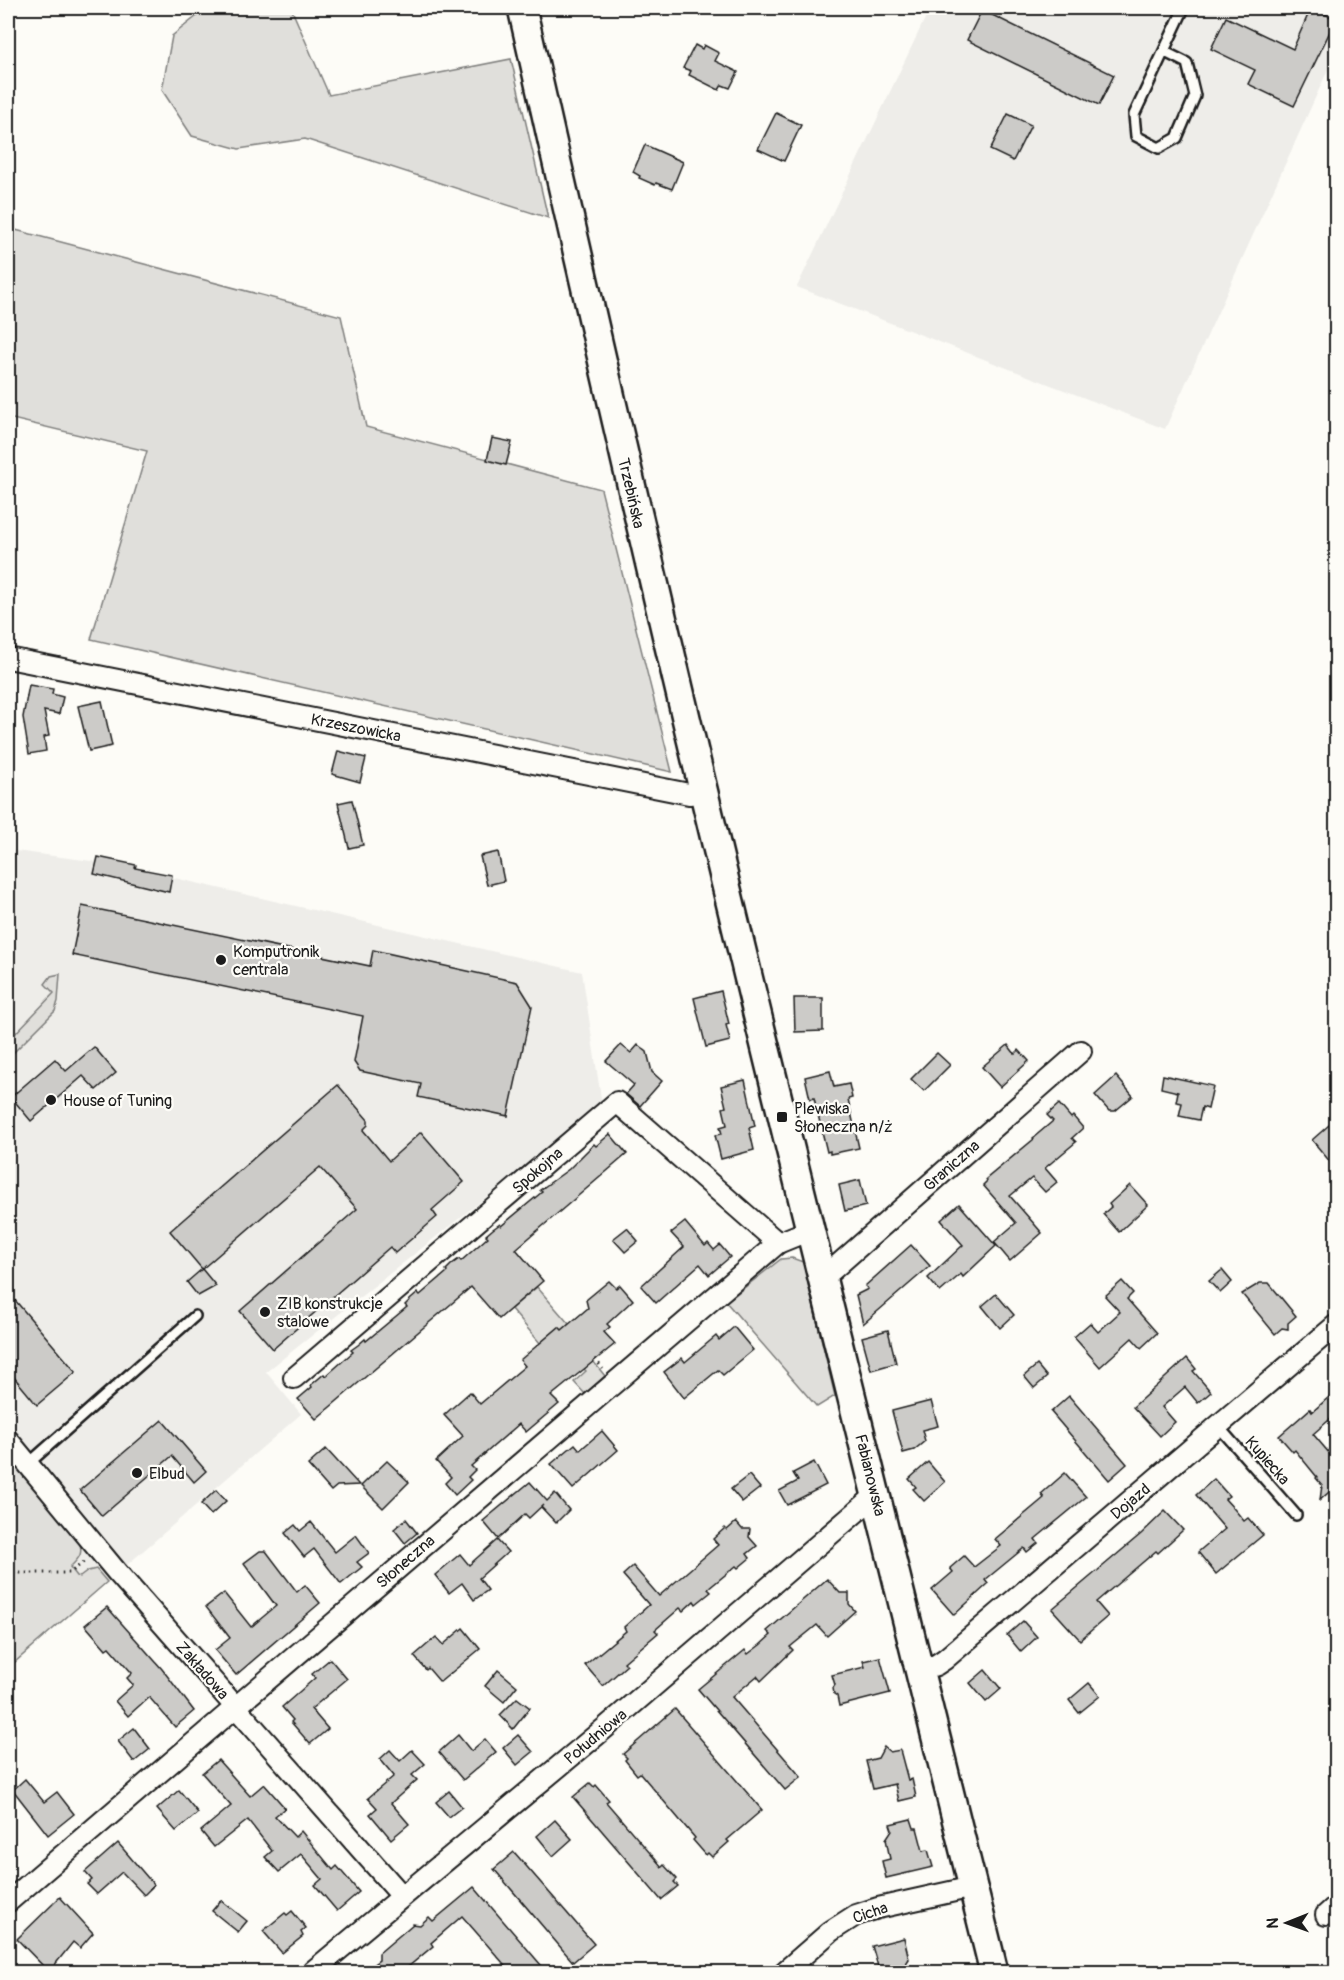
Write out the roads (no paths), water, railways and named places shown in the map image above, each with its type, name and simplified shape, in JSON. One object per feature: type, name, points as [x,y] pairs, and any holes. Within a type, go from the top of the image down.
[{"type":"street","name":"Trzebińska","points":[[522,8],[642,536],[749,977]]},
{"type":"street","name":"Krzeszowicka","points":[[8,658],[688,794],[704,792]]},
{"type":"street","name":"Fabianowska","points":[[749,977],[994,1972]]},
{"type":"street","name":"Graniczna","points":[[822,1279],[1081,1051]]},
{"type":"street","name":"Spokojna","points":[[294,1378],[617,1102],[778,1243]]},
{"type":"street","name":"Słoneczna","points":[[8,1902],[778,1243],[810,1230]]},
{"type":"street","name":"Dojazd","points":[[920,1670],[936,1665],[945,1659],[1336,1325]]},
{"type":"street","name":"Zakładowa","points":[[8,1440],[99,1550],[402,1896]]},
{"type":"street","name":"Południowa","points":[[312,1972],[605,1728],[876,1495]]},
{"type":"street","name":"Cicha","points":[[784,1972],[831,1931],[856,1915],[973,1887]]},
{"type":"lane","points":[[1165,52],[1187,63],[1195,96],[1177,138],[1159,148],[1136,136],[1134,115],[1184,8]]},
{"type":"lane","points":[[28,1464],[195,1316]]},
{"type":"lane","name":"Kupiecka","points":[[1218,1426],[1296,1515]]},
{"type":"place","name":"Komputronik centrala","points":[[221,960]]},
{"type":"place","name":"House of Tuning","points":[[51,1100]]},
{"type":"place","name":"Plewiska Słoneczna n/ż","points":[[782,1117]]},
{"type":"place","name":"ZIB konstrukcje stalowe","points":[[265,1312]]},
{"type":"place","name":"Elbud","points":[[137,1473]]}]
